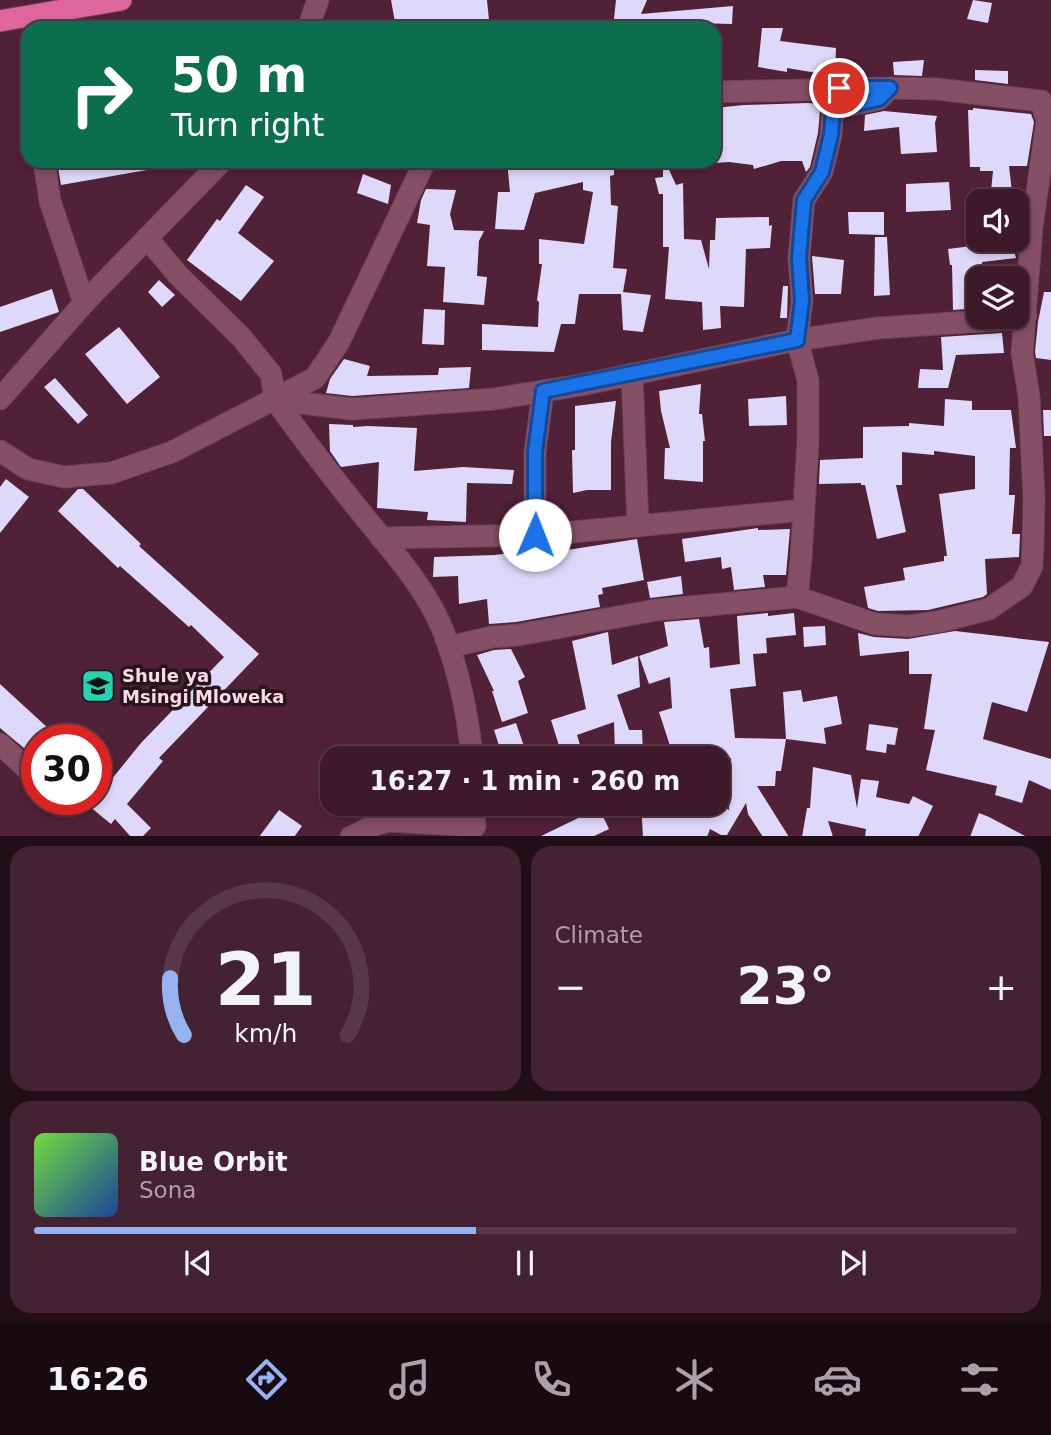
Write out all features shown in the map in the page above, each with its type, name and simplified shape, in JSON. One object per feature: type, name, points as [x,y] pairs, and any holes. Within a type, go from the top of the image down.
[{"type":"highway","points":[[43,21],[107,2]]},
{"type":"highway","points":[[0,21],[21,22]]},
{"type":"street","points":[[310,21],[318,0]]},
{"type":"street","points":[[721,92],[890,88],[936,89],[1041,101],[1048,98],[1029,271]]},
{"type":"street","points":[[797,597],[808,442],[808,380],[797,340],[802,301],[799,258],[804,200],[822,172],[831,135],[833,109],[879,99],[890,88]]},
{"type":"street","points":[[45,168],[50,201],[84,303]]},
{"type":"street","points":[[0,399],[84,303],[215,168]]},
{"type":"street","points":[[0,451],[29,468],[64,477],[111,473],[172,452],[315,378],[339,342],[422,168]]},
{"type":"street","points":[[147,238],[178,275],[241,337],[271,374],[275,400],[426,598],[442,627],[449,647],[466,714],[470,746]]},
{"type":"street","points":[[275,400],[364,408],[466,402],[543,391],[797,340],[878,328],[966,322]]},
{"type":"street","points":[[449,647],[492,637],[518,635],[656,610],[797,597],[875,624],[909,626],[989,609],[1022,586],[1032,566],[1034,509],[1029,396],[1023,353],[1025,329]]},
{"type":"street","points":[[632,374],[638,526]]},
{"type":"street","points":[[535,535],[535,452],[543,391]]},
{"type":"street","points":[[381,537],[535,535],[804,510]]},
{"type":"street","points":[[0,744],[21,763]]},
{"type":"street","points":[[351,836],[389,821],[470,831]]},
{"type":"building","points":[[391,0],[487,0],[489,20],[395,21]]},
{"type":"building","points":[[616,0],[647,0],[641,14],[733,6],[732,24],[721,24],[721,21],[614,21]]},
{"type":"building","points":[[973,0],[992,3],[988,23],[967,19]]},
{"type":"building","points":[[762,28],[783,28],[780,41],[836,48],[835,76],[787,68],[787,72],[758,67]]},
{"type":"building","points":[[924,60],[922,76],[894,75],[893,62]]},
{"type":"building","points":[[975,70],[1008,71],[1008,84],[975,80]]},
{"type":"building","points":[[820,104],[818,133],[810,167],[806,172],[802,161],[781,161],[754,169],[753,165],[721,163],[721,107]]},
{"type":"building","points":[[968,110],[1031,114],[1034,122],[1027,166],[1009,166],[1012,189],[991,189],[993,171],[980,171],[980,167],[970,167]]},
{"type":"building","points":[[884,111],[937,116],[937,152],[901,154],[899,127],[864,131],[865,115]]},
{"type":"building","points":[[58,168],[147,168],[147,170],[61,185]]},
{"type":"building","points":[[508,168],[614,170],[614,175],[610,176],[611,205],[618,206],[613,268],[627,269],[623,292],[651,295],[643,332],[623,330],[621,294],[579,294],[575,324],[561,324],[554,352],[482,350],[482,324],[538,327],[537,300],[542,264],[539,264],[539,239],[584,244],[593,192],[583,190],[583,182],[535,193],[524,230],[495,229],[498,192],[510,192]]},
{"type":"building","points":[[663,168],[668,168],[676,185],[683,183],[684,239],[701,240],[709,269],[710,240],[715,240],[716,218],[769,217],[769,226],[772,225],[770,248],[746,249],[744,307],[720,306],[721,328],[703,330],[702,302],[665,299],[669,247],[663,247],[663,194],[659,194],[655,178],[663,177]]},
{"type":"building","points":[[363,174],[391,185],[388,204],[357,193]]},
{"type":"building","points":[[949,182],[951,210],[906,212],[906,184]]},
{"type":"building","points":[[246,185],[264,197],[238,233],[274,261],[241,301],[187,260]]},
{"type":"building","points":[[426,189],[456,190],[450,214],[454,230],[484,231],[479,241],[477,276],[487,277],[484,305],[443,302],[445,267],[427,266],[430,225],[417,223]]},
{"type":"building","points":[[848,212],[884,212],[884,235],[849,234]]},
{"type":"building","points":[[875,237],[887,237],[890,295],[874,296]]},
{"type":"building","points":[[966,247],[966,252],[1014,252],[1016,258],[982,262],[982,266],[966,266],[966,309],[953,310],[952,265],[948,249]]},
{"type":"building","points":[[812,256],[844,260],[841,294],[815,294]]},
{"type":"building","points":[[159,280],[175,295],[162,307],[148,292]]},
{"type":"building","points":[[783,286],[788,286],[787,318],[780,318]]},
{"type":"building","points":[[52,289],[59,312],[0,332],[0,307]]},
{"type":"building","points":[[1044,292],[1051,292],[1051,360],[1036,358],[1035,352]]},
{"type":"building","points":[[424,309],[445,310],[444,345],[422,344]]},
{"type":"building","points":[[119,327],[160,377],[127,404],[85,354]]},
{"type":"building","points":[[1002,333],[1004,353],[956,355],[948,388],[918,388],[920,369],[943,370],[941,337]]},
{"type":"building","points":[[344,359],[370,366],[367,376],[438,375],[439,368],[471,367],[469,388],[352,396],[326,393],[330,379]]},
{"type":"building","points":[[55,378],[88,415],[78,424],[44,387]]},
{"type":"building","points":[[701,384],[699,414],[702,414],[705,441],[703,482],[664,479],[665,448],[670,448],[659,391]]},
{"type":"building","points":[[786,396],[787,425],[749,426],[748,399]]},
{"type":"building","points":[[945,399],[972,401],[972,410],[1011,410],[1016,448],[1010,448],[1009,495],[1015,495],[1012,534],[1020,534],[1019,557],[985,559],[987,594],[983,597],[928,610],[878,611],[868,608],[864,587],[905,580],[903,568],[944,561],[944,556],[947,556],[939,494],[975,489],[975,456],[934,451],[934,455],[902,452],[902,485],[896,485],[906,532],[877,539],[865,485],[819,484],[820,460],[863,458],[863,427],[909,426],[909,423],[944,426]]},
{"type":"building","points":[[616,401],[611,442],[611,490],[573,493],[575,406]]},
{"type":"building","points":[[1043,410],[1051,410],[1051,436],[1044,436]]},
{"type":"building","points":[[329,424],[417,428],[414,471],[463,467],[514,470],[512,484],[467,483],[466,522],[427,520],[428,512],[377,508],[379,462],[341,467],[330,451]]},
{"type":"building","points":[[6,479],[29,497],[0,533],[0,487]]},
{"type":"building","points":[[78,489],[83,489],[141,544],[139,546],[259,654],[159,758],[163,761],[127,804],[151,828],[143,836],[130,836],[115,819],[111,824],[100,815],[112,815],[112,779],[141,743],[224,657],[191,625],[189,627],[120,566],[118,568],[58,511]]},
{"type":"building","points":[[758,528],[790,529],[786,575],[763,575],[765,587],[734,590],[731,567],[722,569],[721,557],[685,562],[682,539]]},
{"type":"building","points":[[637,539],[644,580],[602,588],[603,594],[598,595],[600,607],[516,622],[489,624],[487,599],[459,604],[458,576],[433,577],[434,557],[495,555],[542,549],[542,554]]},
{"type":"building","points":[[681,576],[683,594],[650,598],[647,582]]},
{"type":"building","points":[[794,613],[796,635],[766,638],[767,653],[753,654],[756,686],[730,689],[735,738],[786,739],[781,771],[776,771],[775,786],[757,786],[788,836],[762,836],[748,814],[746,803],[727,835],[710,829],[707,836],[643,836],[642,816],[730,816],[731,758],[730,746],[670,746],[659,712],[672,708],[670,677],[649,684],[639,656],[668,646],[664,622],[699,619],[704,648],[709,647],[710,668],[740,664],[737,616]]},
{"type":"building","points":[[825,626],[826,645],[804,647],[803,627]]},
{"type":"building","points":[[955,631],[1049,642],[1027,712],[992,702],[983,739],[1051,759],[1051,790],[1029,780],[1022,803],[995,795],[997,786],[926,770],[935,730],[924,729],[932,674],[909,674],[909,651],[860,656],[858,633],[908,639]]},
{"type":"building","points":[[608,632],[612,665],[638,656],[640,687],[617,695],[629,730],[642,730],[643,746],[615,746],[614,722],[577,735],[580,745],[559,746],[551,720],[586,709],[572,641]]},
{"type":"building","points":[[511,649],[525,677],[518,681],[528,713],[502,722],[494,691],[477,655]]},
{"type":"building","points":[[0,684],[44,724],[21,724],[21,746],[0,728]]},
{"type":"building","points":[[801,690],[803,702],[837,696],[842,724],[824,728],[826,744],[786,739],[783,692]]},
{"type":"building","points":[[516,723],[524,746],[499,746],[494,730]]},
{"type":"building","points":[[869,724],[898,728],[895,745],[887,744],[886,753],[866,750]]},
{"type":"building","points":[[813,767],[851,775],[857,808],[861,779],[879,781],[876,797],[909,804],[913,796],[933,806],[918,836],[865,836],[866,829],[828,821],[833,836],[802,836],[807,808],[810,808]]},
{"type":"building","points":[[279,810],[302,826],[295,836],[260,836]]},
{"type":"building","points":[[979,813],[1025,836],[970,836]]},
{"type":"building","points":[[582,816],[603,816],[609,829],[594,836],[541,836]]},
{"type":"place","name":"Shule ya Msingi Mloweka","points":[[98,686]]},
{"type":"route","points":[[535,535],[535,452],[543,391],[797,340],[802,301],[799,258],[804,200],[822,172],[831,135],[833,109],[879,99],[890,88],[839,88]]}]
